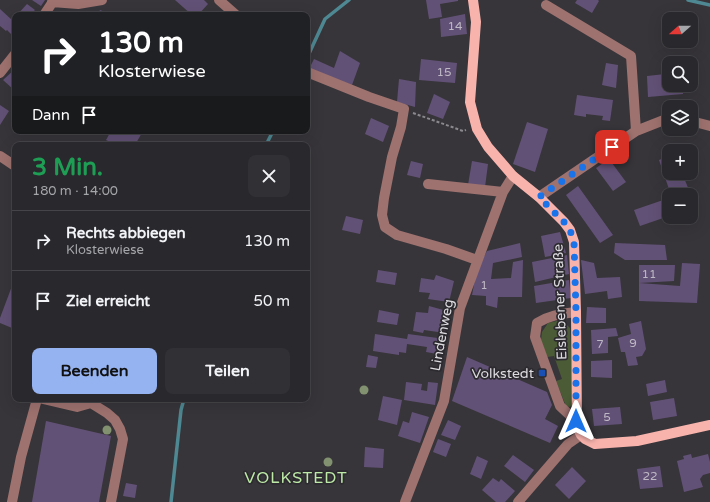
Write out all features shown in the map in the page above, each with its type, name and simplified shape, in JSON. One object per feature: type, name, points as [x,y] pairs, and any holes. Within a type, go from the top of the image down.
[{"type":"main road","name":"Eislebener Straße","points":[[473,0],[476,22],[470,102],[477,129],[488,146],[513,176],[539,197],[564,222],[570,230],[574,242],[576,312],[576,421],[581,435]]},
{"type":"main road","points":[[581,435],[585,439],[595,444],[637,441],[710,425]]},
{"type":"street","points":[[46,12],[53,1],[78,4],[102,0]]},
{"type":"street","points":[[219,0],[233,12]]},
{"type":"street","points":[[546,5],[631,56],[636,131]]},
{"type":"street","points":[[0,73],[12,58]]},
{"type":"street","points":[[310,73],[369,97],[404,109],[401,127],[392,156],[384,198],[382,215],[385,227],[397,235],[446,249],[477,260]]},
{"type":"street","points":[[539,197],[636,131],[662,121]]},
{"type":"street","points":[[698,123],[710,126]]},
{"type":"street","points":[[0,156],[12,164]]},
{"type":"street","name":"Lindenweg","points":[[405,502],[444,402],[460,308],[503,192],[513,176]]},
{"type":"street","points":[[428,184],[503,192]]},
{"type":"street","points":[[576,312],[559,314],[546,318],[537,324],[535,337],[560,406],[576,421]]},
{"type":"street","points":[[12,502],[21,457],[36,402]]},
{"type":"street","points":[[56,402],[77,407],[89,402]]},
{"type":"street","points":[[92,402],[115,420],[123,439],[111,502]]},
{"type":"street","points":[[518,502],[568,444],[581,435]]},
{"type":"path","points":[[404,109],[463,131],[477,129]]},
{"type":"green space","points":[[557,321],[564,322],[570,328],[573,402],[572,406],[569,407],[566,406],[556,381],[562,379],[554,356],[547,357],[541,340],[542,332],[548,323]]},
{"type":"building","points":[[32,0],[45,0],[41,6]]},
{"type":"building","points":[[175,0],[204,0],[208,4],[201,12],[189,12]]},
{"type":"building","points":[[426,0],[458,1],[440,4],[442,17],[429,19]]},
{"type":"building","points":[[577,0],[599,1],[592,13],[575,3]]},
{"type":"building","points":[[27,4],[35,10],[33,12],[20,12]]},
{"type":"building","points":[[0,9],[12,20],[12,35],[0,26]]},
{"type":"building","points":[[465,14],[467,34],[441,37],[440,19]]},
{"type":"building","points":[[340,51],[360,63],[352,85],[310,69],[314,59],[334,68]]},
{"type":"building","points":[[421,59],[457,63],[455,83],[419,80]]},
{"type":"building","points":[[606,63],[618,65],[616,88],[602,85]]},
{"type":"building","points":[[12,72],[12,88],[3,80]]},
{"type":"building","points":[[662,74],[662,92],[683,92],[683,94],[648,97],[647,76]]},
{"type":"building","points":[[399,79],[416,82],[415,107],[397,102]]},
{"type":"building","points":[[434,94],[450,102],[443,119],[427,113]]},
{"type":"building","points":[[577,95],[613,100],[610,121],[602,120],[603,116],[586,114],[586,117],[574,115]]},
{"type":"building","points":[[0,105],[9,111],[0,125]]},
{"type":"building","points":[[371,118],[389,126],[383,142],[365,134]]},
{"type":"building","points":[[527,122],[548,129],[535,172],[513,164]]},
{"type":"building","points":[[109,134],[141,134],[137,142],[110,142],[106,140]]},
{"type":"building","points":[[609,159],[626,182],[613,191],[596,168]]},
{"type":"building","points":[[662,159],[662,169],[659,160]]},
{"type":"building","points":[[411,161],[423,164],[420,178],[407,175]]},
{"type":"building","points":[[472,161],[488,164],[485,187],[468,185]]},
{"type":"building","points":[[666,180],[685,180],[688,188],[669,188]]},
{"type":"building","points":[[578,186],[613,235],[600,243],[566,195]]},
{"type":"building","points":[[662,200],[662,218],[640,226],[634,210]]},
{"type":"building","points":[[346,216],[363,220],[360,234],[342,230]]},
{"type":"building","points":[[560,232],[566,253],[545,257],[541,236]]},
{"type":"building","points":[[520,243],[522,257],[493,263],[491,279],[511,278],[513,262],[523,260],[522,297],[498,297],[497,308],[486,305],[486,296],[472,295],[477,269],[487,251]]},
{"type":"building","points":[[615,243],[665,245],[667,260],[625,260],[614,253]]},
{"type":"building","points":[[567,255],[569,274],[535,282],[532,262]]},
{"type":"building","points":[[581,260],[594,263],[597,278],[620,277],[622,297],[608,299],[607,291],[585,294]]},
{"type":"building","points":[[682,263],[700,264],[697,303],[639,301],[639,283],[680,286]]},
{"type":"building","points":[[639,265],[675,265],[674,281],[639,283]]},
{"type":"building","points":[[378,270],[397,273],[395,285],[376,282]]},
{"type":"building","points":[[436,275],[454,281],[449,302],[428,299],[430,293],[419,292],[421,278],[434,280]]},
{"type":"building","points":[[569,280],[571,298],[536,303],[534,286]]},
{"type":"building","points":[[12,286],[12,328],[0,323],[0,318]]},
{"type":"building","points":[[429,306],[447,311],[445,333],[424,330],[423,333],[413,331],[416,312],[428,313]]},
{"type":"building","points":[[587,307],[606,308],[606,323],[586,323]]},
{"type":"building","points":[[379,310],[399,314],[397,325],[377,322]]},
{"type":"building","points":[[641,321],[646,349],[642,356],[636,357],[638,365],[628,366],[625,352],[621,352],[618,338],[631,334],[629,324]]},
{"type":"building","points":[[616,328],[618,336],[608,337],[608,353],[592,354],[591,330]]},
{"type":"building","points":[[375,334],[407,339],[408,334],[445,339],[443,355],[426,352],[427,347],[407,344],[406,353],[399,352],[399,355],[373,351]]},
{"type":"building","points":[[368,355],[378,357],[376,368],[366,367]]},
{"type":"building","points":[[467,357],[547,392],[552,405],[545,419],[558,426],[550,443],[452,401]]},
{"type":"building","points":[[612,360],[612,378],[591,377],[591,361]]},
{"type":"building","points":[[665,380],[667,392],[648,396],[646,384]]},
{"type":"building","points":[[406,382],[422,384],[421,390],[427,391],[428,382],[438,383],[435,405],[404,400]]},
{"type":"building","points":[[383,396],[402,400],[397,425],[378,420]]},
{"type":"building","points":[[674,398],[677,416],[653,420],[650,402]]},
{"type":"building","points":[[620,407],[622,424],[594,426],[592,409]]},
{"type":"building","points":[[412,412],[429,417],[420,443],[398,436],[403,421],[409,423]]},
{"type":"building","points":[[448,420],[461,426],[455,440],[441,435]]},
{"type":"building","points":[[46,421],[111,436],[99,502],[32,502]]},
{"type":"building","points":[[438,439],[451,444],[446,457],[433,452]]},
{"type":"building","points":[[365,447],[384,449],[383,468],[364,467]]},
{"type":"building","points":[[691,454],[692,458],[708,454],[710,473],[703,475],[700,479],[703,487],[684,492],[677,461],[684,459],[683,456]]},
{"type":"building","points":[[513,455],[534,470],[525,482],[504,466]]},
{"type":"building","points":[[477,456],[488,461],[481,479],[470,474]]},
{"type":"building","points":[[660,466],[663,487],[640,489],[637,469]]},
{"type":"building","points":[[572,467],[586,481],[569,499],[555,485]]},
{"type":"building","points":[[493,478],[499,482],[501,479],[515,491],[505,502],[496,502],[482,490]]},
{"type":"building","points":[[126,483],[137,485],[135,498],[123,496]]},
{"type":"waterway","points":[[310,52],[325,19],[349,0]]},
{"type":"waterway","points":[[688,0],[710,5]]},
{"type":"waterway","points":[[268,142],[272,134]]},
{"type":"waterway","points":[[171,502],[183,402]]},
{"type":"place","name":"Volkstedt","points":[[542,373]]},
{"type":"district","name":"VOLKSTEDT","points":[[296,478]]},
{"type":"route","points":[[576,421],[576,312],[574,242],[570,230],[564,222],[539,197],[612,147]]}]
